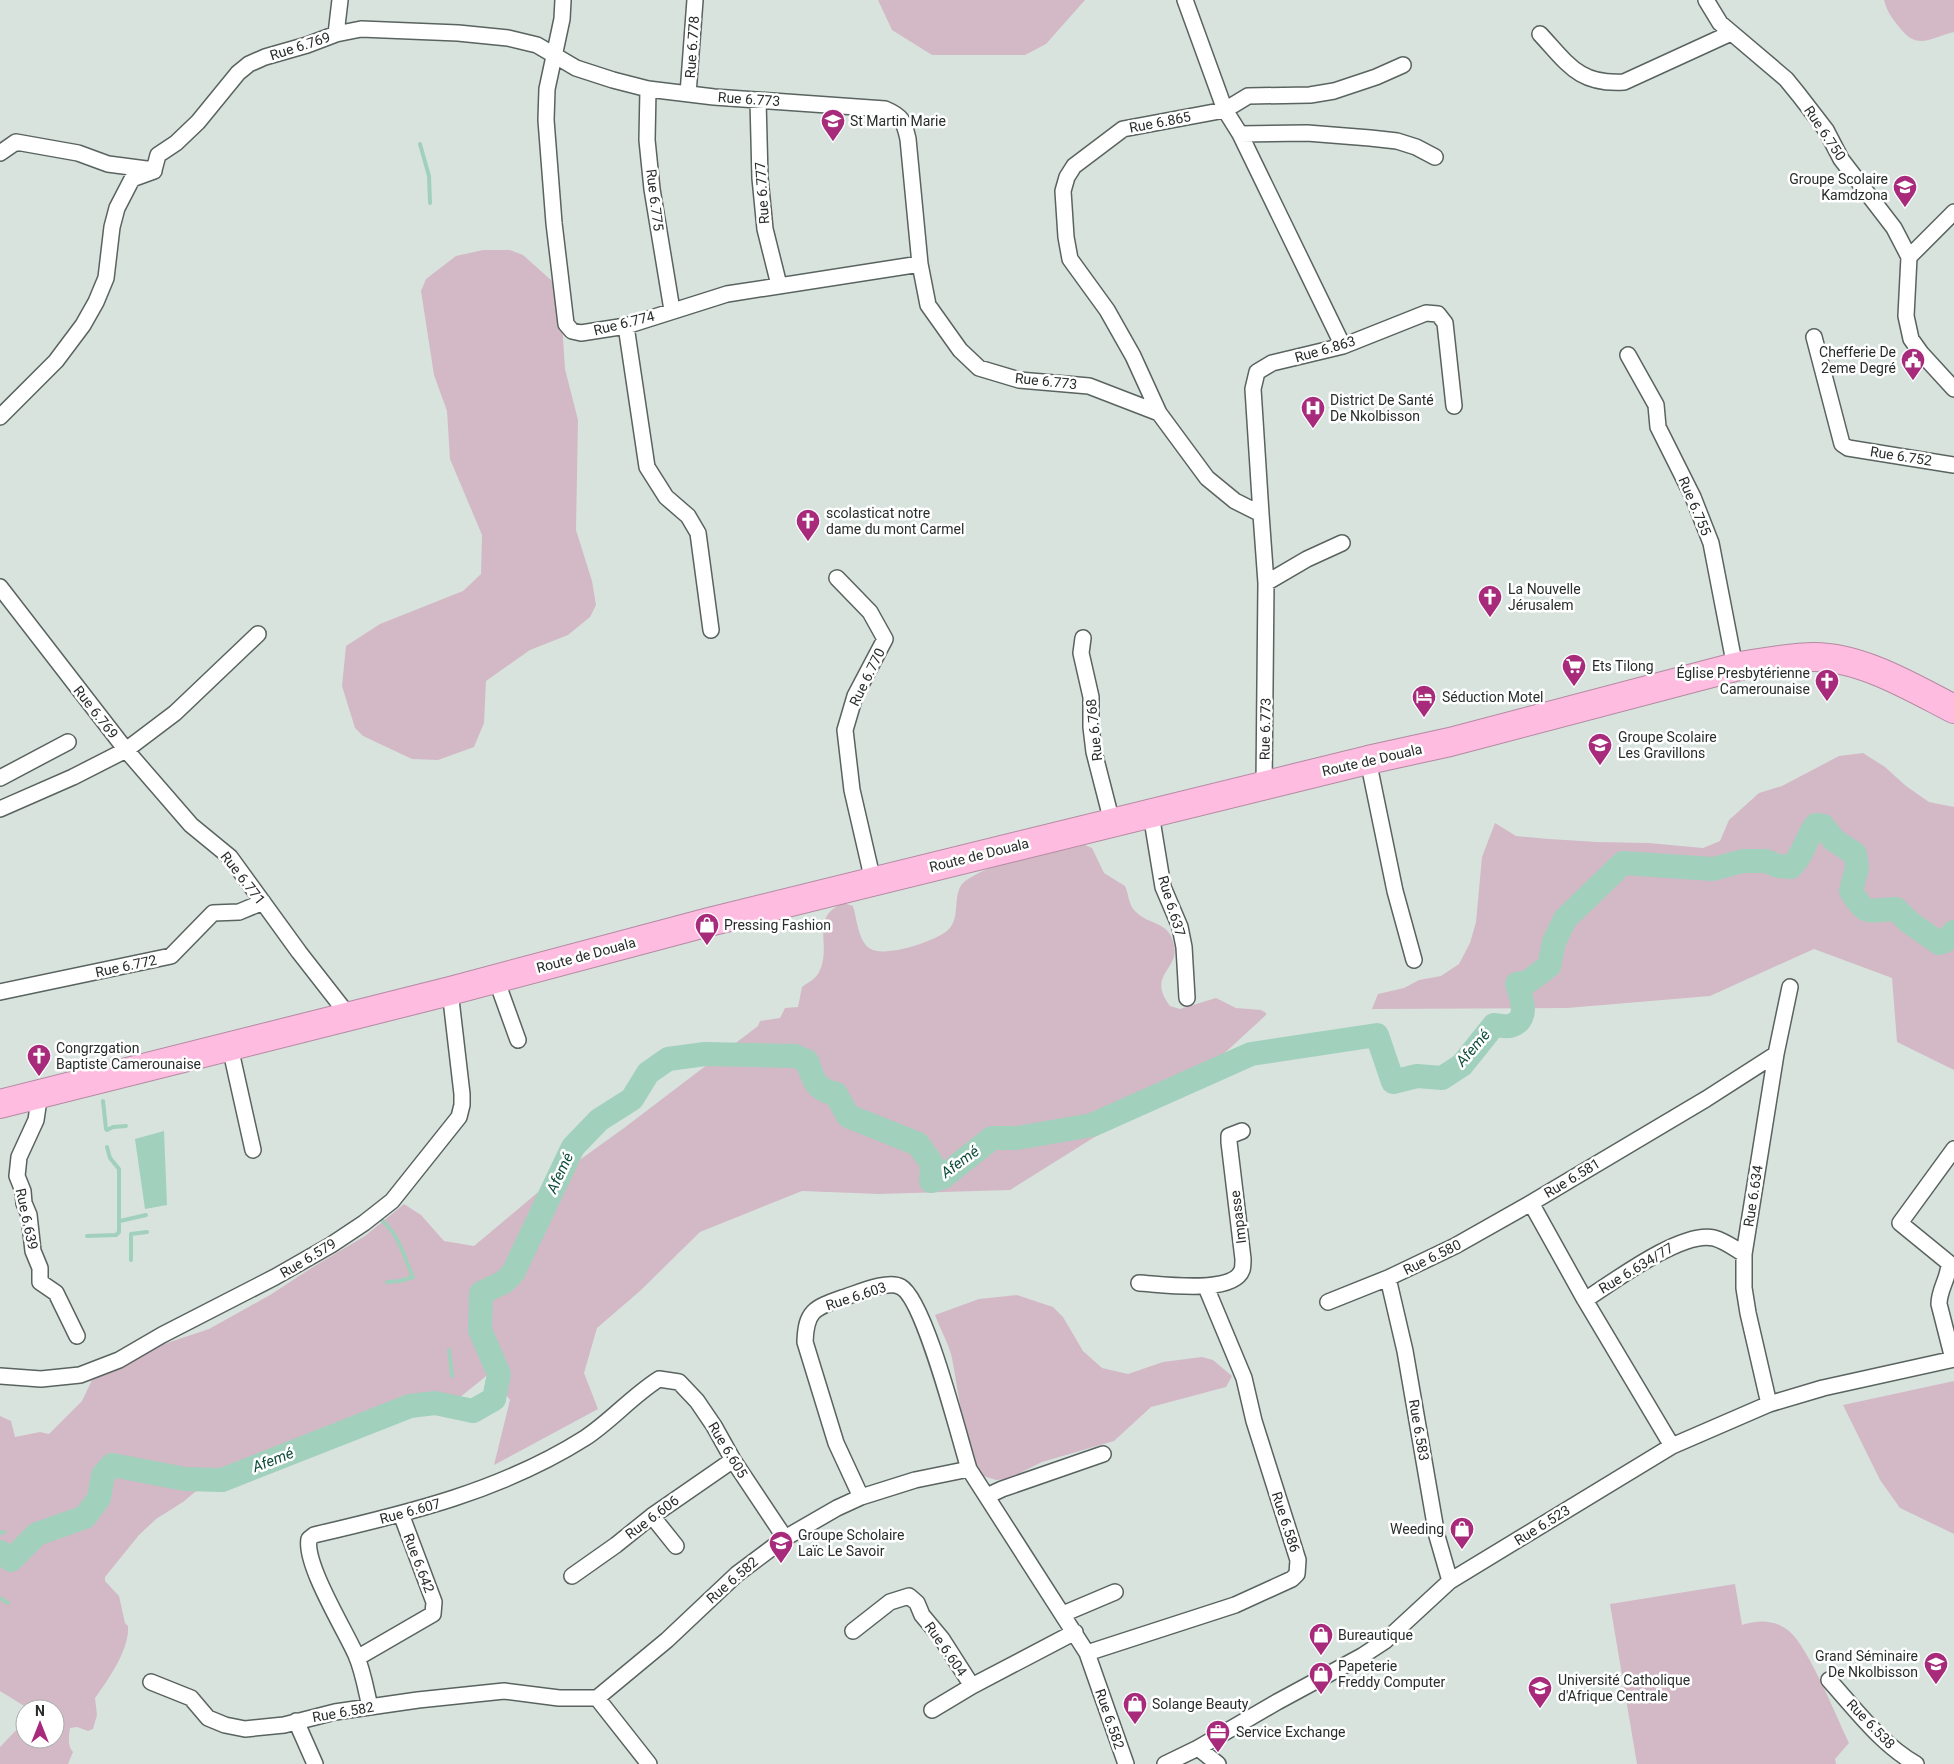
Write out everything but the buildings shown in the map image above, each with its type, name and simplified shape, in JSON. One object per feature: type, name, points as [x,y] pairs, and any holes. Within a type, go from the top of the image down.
[{"type":"highway","name":"Route de Douala","points":[[0,1104],[450,991],[709,922],[1112,822],[1450,742],[1734,667],[1816,657],[1841,661],[1886,674],[1954,709]]},
{"type":"street","points":[[336,34],[340,0]]},
{"type":"street","points":[[554,55],[562,19],[563,0]]},
{"type":"street","name":"Rue 6.778","points":[[688,94],[695,0]]},
{"type":"street","points":[[1185,0],[1225,110],[1240,134],[1343,346]]},
{"type":"street","name":"Rue 6.750","points":[[1706,0],[1720,23],[1761,56],[1786,79],[1799,95],[1826,130],[1841,159],[1894,228],[1909,257]]},
{"type":"street","name":"Rue 6.769","points":[[154,170],[158,155],[176,143],[198,122],[238,73],[249,64],[336,34],[361,28],[458,33],[508,38],[537,45],[576,68],[648,89]]},
{"type":"street","points":[[1540,34],[1570,66],[1590,80],[1607,83],[1624,82],[1731,33]]},
{"type":"street","name":"Rue 6.774","points":[[554,55],[547,89],[546,120],[554,223],[566,324],[572,331],[582,333],[626,326],[727,294],[920,264]]},
{"type":"street","name":"Rue 6.865","points":[[1159,413],[1133,356],[1107,310],[1070,259],[1066,237],[1063,190],[1067,177],[1074,166],[1123,129],[1225,110],[1248,96],[1310,95],[1334,91],[1370,80],[1403,65]]},
{"type":"street","name":"Rue 6.773","points":[[648,89],[758,100],[885,109],[898,114],[905,126],[908,139],[920,264],[928,306],[960,350],[979,368],[1019,380],[1089,386],[1159,413]]},
{"type":"street","name":"Rue 6.775","points":[[648,89],[647,140],[652,189],[672,310]]},
{"type":"street","name":"Rue 6.777","points":[[758,100],[760,178],[765,229],[779,285]]},
{"type":"street","points":[[1240,134],[1307,132],[1397,141],[1416,146],[1435,157]]},
{"type":"street","points":[[0,152],[16,142],[78,153],[108,164],[154,170]]},
{"type":"street","points":[[0,417],[56,361],[83,325],[96,302],[106,278],[112,227],[117,208],[132,179],[154,170]]},
{"type":"street","points":[[1954,212],[1909,257],[1906,316],[1911,339],[1921,353],[1954,389]]},
{"type":"street","name":"Rue 6.863","points":[[1261,514],[1253,389],[1257,372],[1272,363],[1343,346],[1426,313],[1438,314],[1445,322],[1454,406]]},
{"type":"street","points":[[626,326],[646,467],[666,498],[688,516],[698,533],[711,630]]},
{"type":"street","name":"Rue 6.752","points":[[1814,337],[1839,439],[1842,444],[1848,448],[1954,465]]},
{"type":"street","name":"Rue 6.755","points":[[1628,355],[1656,405],[1658,427],[1693,497],[1711,543],[1734,667]]},
{"type":"street","points":[[1159,413],[1208,478],[1235,501],[1261,514]]},
{"type":"street","name":"Rue 6.773","points":[[1261,514],[1266,583],[1264,786]]},
{"type":"street","points":[[1266,583],[1307,558],[1342,543]]},
{"type":"street","name":"Rue 6.770","points":[[836,578],[870,612],[885,639],[855,696],[845,730],[852,790],[873,882]]},
{"type":"street","name":"Rue 6.769","points":[[0,587],[126,750],[73,777],[0,809]]},
{"type":"street","points":[[126,750],[175,713],[258,634]]},
{"type":"street","name":"Rue 6.768","points":[[1083,638],[1081,653],[1091,697],[1091,727],[1094,752],[1112,822]]},
{"type":"street","points":[[0,778],[68,742]]},
{"type":"street","name":"Rue 6.771","points":[[126,750],[190,825],[230,857],[349,1016]]},
{"type":"street","points":[[1368,760],[1396,891],[1414,960]]},
{"type":"street","name":"Rue 6.637","points":[[1151,814],[1163,887],[1180,927],[1184,947],[1187,998]]},
{"type":"street","name":"Rue 6.772","points":[[0,992],[171,956],[213,912],[239,912],[263,902]]},
{"type":"street","points":[[496,979],[518,1040]]},
{"type":"street","name":"Rue 6.634","points":[[1769,1404],[1748,1313],[1744,1288],[1744,1254],[1776,1054],[1790,987]]},
{"type":"street","name":"Rue 6.579","points":[[0,1376],[41,1379],[80,1375],[120,1360],[162,1335],[275,1277],[337,1240],[392,1201],[459,1118],[462,1094],[450,991]]},
{"type":"street","points":[[230,1047],[253,1150]]},
{"type":"street","name":"Rue 6.581","points":[[1672,1446],[1585,1300],[1531,1203],[1706,1099],[1776,1054]]},
{"type":"street","name":"Rue 6.639","points":[[40,1093],[36,1120],[19,1157],[17,1176],[29,1215],[33,1250],[40,1268],[40,1282],[56,1293],[77,1336]]},
{"type":"street","name":"Impasse","points":[[1206,1287],[1228,1281],[1237,1277],[1242,1271],[1243,1259],[1229,1142],[1230,1136],[1242,1131]]},
{"type":"street","points":[[1954,1149],[1900,1223],[1949,1263],[1949,1273],[1939,1294],[1939,1304],[1954,1359]]},
{"type":"street","name":"Rue 6.580","points":[[1328,1302],[1388,1278],[1455,1246],[1531,1203]]},
{"type":"street","name":"Rue 6.634/77","points":[[1585,1300],[1664,1250],[1684,1240],[1712,1237],[1744,1254]]},
{"type":"street","name":"Rue 6.583","points":[[1388,1278],[1405,1351],[1437,1536],[1450,1581]]},
{"type":"street","points":[[1139,1282],[1206,1287]]},
{"type":"street","name":"Rue 6.603","points":[[861,1497],[836,1443],[805,1342],[806,1328],[811,1313],[827,1304],[880,1286],[891,1284],[901,1287],[910,1296],[932,1346],[969,1469]]},
{"type":"street","name":"Rue 6.586","points":[[1087,1653],[1235,1605],[1292,1579],[1297,1574],[1298,1560],[1254,1421],[1244,1378],[1206,1287]]},
{"type":"street","name":"Rue 6.523","points":[[1165,1764],[1198,1748],[1362,1656],[1385,1641],[1450,1581],[1672,1446],[1769,1404],[1823,1388],[1954,1359]]},
{"type":"street","name":"Rue 6.605","points":[[659,1379],[679,1382],[706,1413],[732,1460],[785,1538]]},
{"type":"street","name":"Rue 6.607","points":[[370,1707],[357,1658],[323,1588],[311,1558],[308,1544],[309,1539],[314,1535],[452,1500],[508,1479],[555,1456],[586,1437],[622,1409],[638,1393],[659,1379]]},
{"type":"street","points":[[987,1496],[1103,1454]]},
{"type":"street","name":"Rue 6.606","points":[[572,1576],[616,1545],[652,1516],[732,1460]]},
{"type":"street","name":"Rue 6.582","points":[[151,1682],[190,1698],[208,1718],[225,1725],[245,1729],[284,1725],[335,1712],[418,1700],[504,1692],[559,1698],[597,1698],[668,1640],[737,1574],[785,1538],[837,1508],[861,1497],[916,1480],[969,1469],[1087,1653],[1126,1764]]},
{"type":"street","name":"Rue 6.642","points":[[357,1658],[433,1614],[435,1609],[400,1514]]},
{"type":"street","points":[[652,1516],[676,1546]]},
{"type":"street","points":[[1063,1614],[1115,1592]]},
{"type":"street","name":"Rue 6.604","points":[[853,1631],[890,1602],[909,1596],[917,1603],[922,1616],[942,1639],[972,1686],[1075,1632]]},
{"type":"street","name":"Rue 6.538","points":[[1829,1680],[1881,1738],[1904,1757],[1916,1764]]},
{"type":"street","points":[[932,1710],[972,1686]]},
{"type":"street","points":[[597,1698],[648,1764]]},
{"type":"street","points":[[296,1721],[315,1764]]},
{"type":"street","points":[[1198,1748],[1218,1764]]},
{"type":"shaded area","points":[[878,0],[1085,0],[1046,44],[1025,55],[932,55],[892,30]]},
{"type":"shaded area","points":[[1884,0],[1954,0],[1954,32],[1924,41],[1912,39],[1894,21]]},
{"type":"shaded area","points":[[483,250],[510,250],[523,255],[552,281],[561,307],[565,369],[578,420],[576,530],[592,581],[596,605],[590,617],[568,635],[530,650],[486,681],[484,723],[474,747],[438,760],[412,759],[363,736],[355,728],[342,686],[346,646],[380,624],[463,591],[481,574],[482,535],[450,459],[447,411],[434,375],[421,291],[426,279],[456,256]]},
{"type":"shaded area","points":[[1863,753],[1885,767],[1906,786],[1929,802],[1954,807],[1954,1070],[1897,1042],[1892,978],[1814,949],[1710,996],[1567,1008],[1372,1009],[1378,994],[1404,988],[1419,980],[1441,976],[1459,964],[1470,943],[1476,922],[1482,857],[1495,823],[1516,836],[1597,842],[1649,843],[1703,848],[1720,841],[1729,820],[1759,793],[1782,786],[1839,756]]},
{"type":"shaded area","points":[[1085,845],[1092,848],[1104,873],[1125,886],[1135,911],[1140,916],[1163,927],[1171,937],[1175,954],[1162,980],[1161,987],[1170,1006],[1180,1009],[1216,998],[1236,1008],[1261,1010],[1266,1015],[1216,1061],[1010,1190],[879,1194],[802,1191],[700,1232],[640,1291],[597,1328],[584,1373],[598,1409],[494,1465],[510,1400],[490,1373],[459,1398],[408,1400],[306,1437],[219,1472],[183,1502],[156,1519],[139,1535],[105,1577],[105,1581],[119,1596],[125,1623],[128,1626],[128,1635],[117,1664],[95,1698],[97,1715],[93,1729],[88,1731],[77,1727],[70,1728],[69,1744],[73,1752],[68,1764],[0,1764],[0,1747],[15,1731],[15,1749],[65,1749],[65,1699],[15,1700],[0,1691],[0,1416],[11,1421],[15,1437],[40,1432],[49,1434],[82,1401],[102,1359],[158,1346],[209,1329],[270,1295],[365,1236],[404,1204],[421,1215],[444,1241],[474,1246],[556,1177],[758,1026],[760,1021],[780,1018],[785,1008],[798,1007],[802,987],[814,979],[823,962],[824,924],[827,916],[833,909],[844,903],[853,906],[860,934],[869,948],[876,951],[886,951],[909,947],[933,939],[948,930],[955,918],[959,890],[968,879],[996,866]]},
{"type":"shaded area","points":[[164,1131],[167,1205],[145,1209],[135,1139]]},
{"type":"shaded area","points":[[1017,1295],[1053,1307],[1063,1317],[1083,1351],[1102,1368],[1128,1374],[1163,1362],[1202,1357],[1213,1360],[1232,1376],[1226,1387],[1151,1407],[1114,1441],[1042,1462],[1008,1479],[996,1480],[983,1476],[976,1463],[967,1434],[951,1353],[935,1315],[979,1299]]},
{"type":"shaded area","points":[[1954,1381],[1954,1534],[1900,1508],[1880,1480],[1843,1405]]},
{"type":"shaded area","points":[[1735,1584],[1742,1625],[1754,1622],[1778,1624],[1789,1631],[1805,1652],[1822,1683],[1849,1743],[1835,1759],[1836,1764],[1637,1764],[1610,1604]]},
{"type":"waterway","points":[[420,144],[429,176],[430,203]]},
{"type":"waterway","name":"Afemé","points":[[0,1552],[11,1560],[37,1534],[85,1517],[99,1498],[103,1475],[112,1465],[185,1479],[222,1480],[410,1406],[435,1403],[473,1411],[494,1399],[499,1374],[480,1330],[481,1293],[504,1282],[513,1273],[573,1147],[599,1120],[632,1099],[648,1073],[668,1059],[705,1054],[795,1056],[807,1061],[816,1083],[823,1089],[836,1094],[848,1116],[918,1144],[932,1164],[931,1181],[943,1177],[992,1138],[1017,1138],[1092,1125],[1251,1054],[1377,1035],[1393,1082],[1417,1076],[1442,1078],[1462,1065],[1494,1025],[1510,1026],[1521,1019],[1523,1008],[1517,984],[1529,981],[1549,966],[1554,942],[1565,919],[1623,863],[1713,869],[1743,861],[1766,861],[1778,866],[1791,867],[1796,862],[1816,825],[1823,826],[1834,840],[1855,854],[1857,867],[1851,891],[1860,905],[1873,911],[1896,909],[1909,922],[1939,943],[1945,941],[1954,932]]},
{"type":"waterway","points":[[103,1101],[106,1129]]},
{"type":"waterway","points":[[107,1130],[113,1127],[126,1126]]},
{"type":"waterway","points":[[87,1236],[116,1235],[119,1232],[119,1169],[110,1158],[107,1147]]},
{"type":"waterway","points":[[120,1221],[146,1215]]},
{"type":"waterway","points":[[378,1217],[396,1237],[413,1277],[387,1282]]},
{"type":"waterway","points":[[131,1260],[131,1234],[147,1232]]},
{"type":"waterway","points":[[449,1350],[452,1376]]},
{"type":"waterway","points":[[0,1533],[4,1532]]},
{"type":"waterway","points":[[0,1598],[8,1603]]},
{"type":"place","name":"St Martin Marie","points":[[833,142]]},
{"type":"place","name":"Groupe Scolaire Kamdzona","points":[[1905,208]]},
{"type":"place","name":"Chefferie De 2eme Degré","points":[[1913,381]]},
{"type":"place","name":"District De Santé De Nkolbisson","points":[[1313,429]]},
{"type":"place","name":"scolasticat notre dame du mont Carmel","points":[[808,542]]},
{"type":"place","name":"La Nouvelle Jérusalem","points":[[1490,618]]},
{"type":"place","name":"Ets Tilong","points":[[1574,687]]},
{"type":"place","name":"Église Presbytérienne Camerounaise","points":[[1827,702]]},
{"type":"place","name":"Séduction Motel","points":[[1424,718]]},
{"type":"place","name":"Groupe Scolaire Les Gravillons","points":[[1600,766]]},
{"type":"place","name":"Pressing Fashion","points":[[707,946]]},
{"type":"place","name":"Congrzgation Baptiste Camerounaise","points":[[39,1077]]},
{"type":"place","name":"Weeding","points":[[1462,1550]]},
{"type":"place","name":"Groupe Scholaire Laïc Le Savoir","points":[[781,1564]]},
{"type":"place","name":"Bureautique","points":[[1321,1656]]},
{"type":"place","name":"Grand Séminaire De Nkolbisson","points":[[1936,1685]]},
{"type":"place","name":"Papeterie Freddy Computer","points":[[1321,1695]]},
{"type":"place","name":"Université Catholique d'Afrique Centrale","points":[[1540,1709]]},
{"type":"place","name":"Solange Beauty","points":[[1135,1725]]},
{"type":"place","name":"Service Exchange","points":[[1218,1753]]}]
